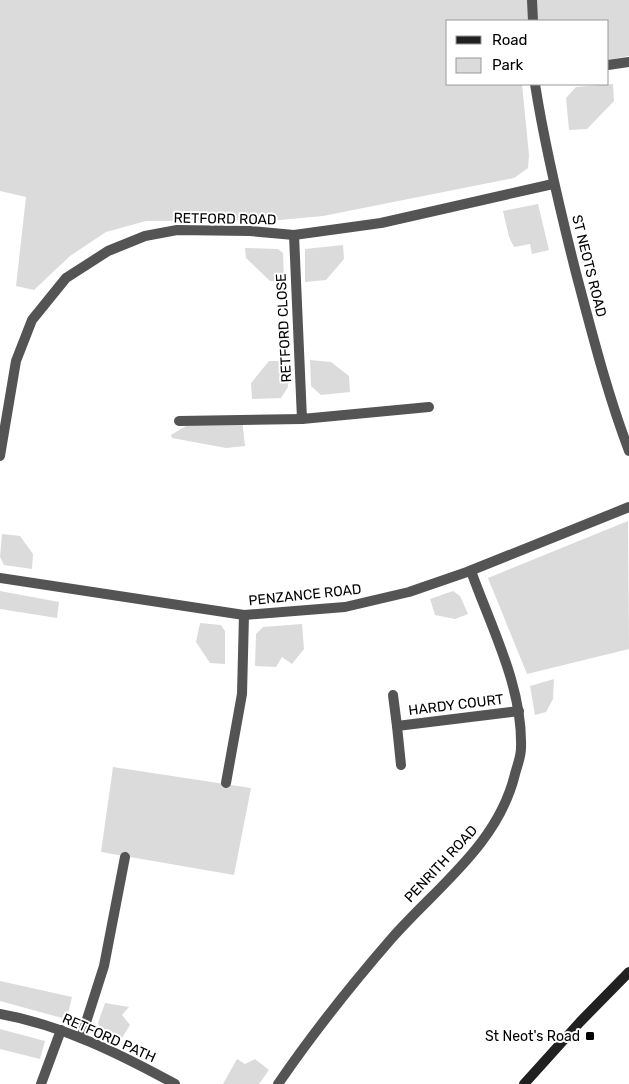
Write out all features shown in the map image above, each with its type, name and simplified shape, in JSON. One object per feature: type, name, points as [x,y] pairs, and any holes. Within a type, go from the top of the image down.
[{"type":"street","points":[[532,0],[533,20]]},
{"type":"street","points":[[609,65],[629,62]]},
{"type":"street","name":"ST NEOTS ROAD","points":[[535,85],[553,184],[594,344],[614,412],[629,451]]},
{"type":"street","name":"RETFORD ROAD","points":[[0,456],[16,361],[32,320],[66,278],[108,251],[145,236],[177,230],[250,231],[294,235],[381,223],[553,184]]},
{"type":"street","name":"RETFORD CLOSE","points":[[294,235],[302,419]]},
{"type":"street","points":[[179,421],[302,419],[429,408]]},
{"type":"street","name":"PENZANCE ROAD","points":[[0,578],[244,616],[345,607],[409,592],[471,571],[629,507]]},
{"type":"street","name":"PENRITH ROAD","points":[[278,1084],[303,1048],[392,938],[483,843],[509,798],[521,750],[519,712],[511,678],[471,571]]},
{"type":"street","points":[[226,782],[242,694],[244,616]]},
{"type":"street","name":"HARDY COURT","points":[[393,695],[401,765]]},
{"type":"street","name":"HARDY COURT","points":[[397,726],[519,712]]},
{"type":"street","points":[[81,1038],[104,966],[124,857]]},
{"type":"street","points":[[524,1084],[580,1022],[629,972]]},
{"type":"street","name":"RETFORD PATH","points":[[0,1014],[60,1030],[81,1038],[136,1063],[175,1084]]},
{"type":"street","points":[[42,1084],[60,1030]]},
{"type":"green space","points":[[0,0],[629,0],[629,56],[609,60],[609,20],[446,20],[446,85],[522,85],[529,155],[528,168],[514,178],[323,216],[280,220],[146,221],[106,232],[70,256],[34,290],[16,286],[26,197],[0,191]]},
{"type":"green space","points":[[613,84],[614,101],[587,129],[569,130],[566,98],[576,87]]},
{"type":"green space","points":[[538,204],[549,250],[532,254],[530,244],[514,247],[509,237],[503,211]]},
{"type":"green space","points":[[343,245],[344,259],[326,280],[305,282],[305,249]]},
{"type":"green space","points":[[245,248],[278,249],[283,253],[284,281],[270,281],[246,258]]},
{"type":"green space","points":[[310,360],[331,362],[349,376],[350,392],[321,395],[311,386]]},
{"type":"green space","points":[[269,361],[287,361],[288,387],[281,398],[252,399],[251,383]]},
{"type":"green space","points":[[196,420],[242,420],[245,446],[226,448],[172,438],[171,435]]},
{"type":"green space","points":[[628,521],[629,649],[527,674],[488,578]]},
{"type":"green space","points":[[2,534],[20,536],[33,554],[32,569],[4,565],[0,557]]},
{"type":"green space","points":[[0,591],[59,602],[57,618],[0,609]]},
{"type":"green space","points":[[453,591],[460,596],[468,614],[455,619],[435,615],[430,599]]},
{"type":"green space","points":[[200,623],[221,625],[225,631],[225,664],[210,663],[196,642]]},
{"type":"green space","points":[[302,624],[304,649],[292,664],[282,657],[276,667],[255,666],[256,634],[263,627]]},
{"type":"green space","points":[[554,679],[553,699],[546,712],[535,715],[530,686]]},
{"type":"green space","points":[[113,767],[251,788],[234,875],[101,852]]},
{"type":"green space","points":[[0,981],[72,997],[68,1014],[62,1018],[0,1001]]},
{"type":"green space","points":[[105,1003],[129,1007],[122,1015],[130,1025],[120,1041],[103,1033],[98,1023]]},
{"type":"green space","points":[[0,1029],[45,1041],[40,1059],[0,1049]]},
{"type":"green space","points":[[237,1059],[245,1064],[255,1059],[269,1070],[259,1084],[223,1084]]},
{"type":"place","name":"St Neot's Road","points":[[590,1036]]}]
